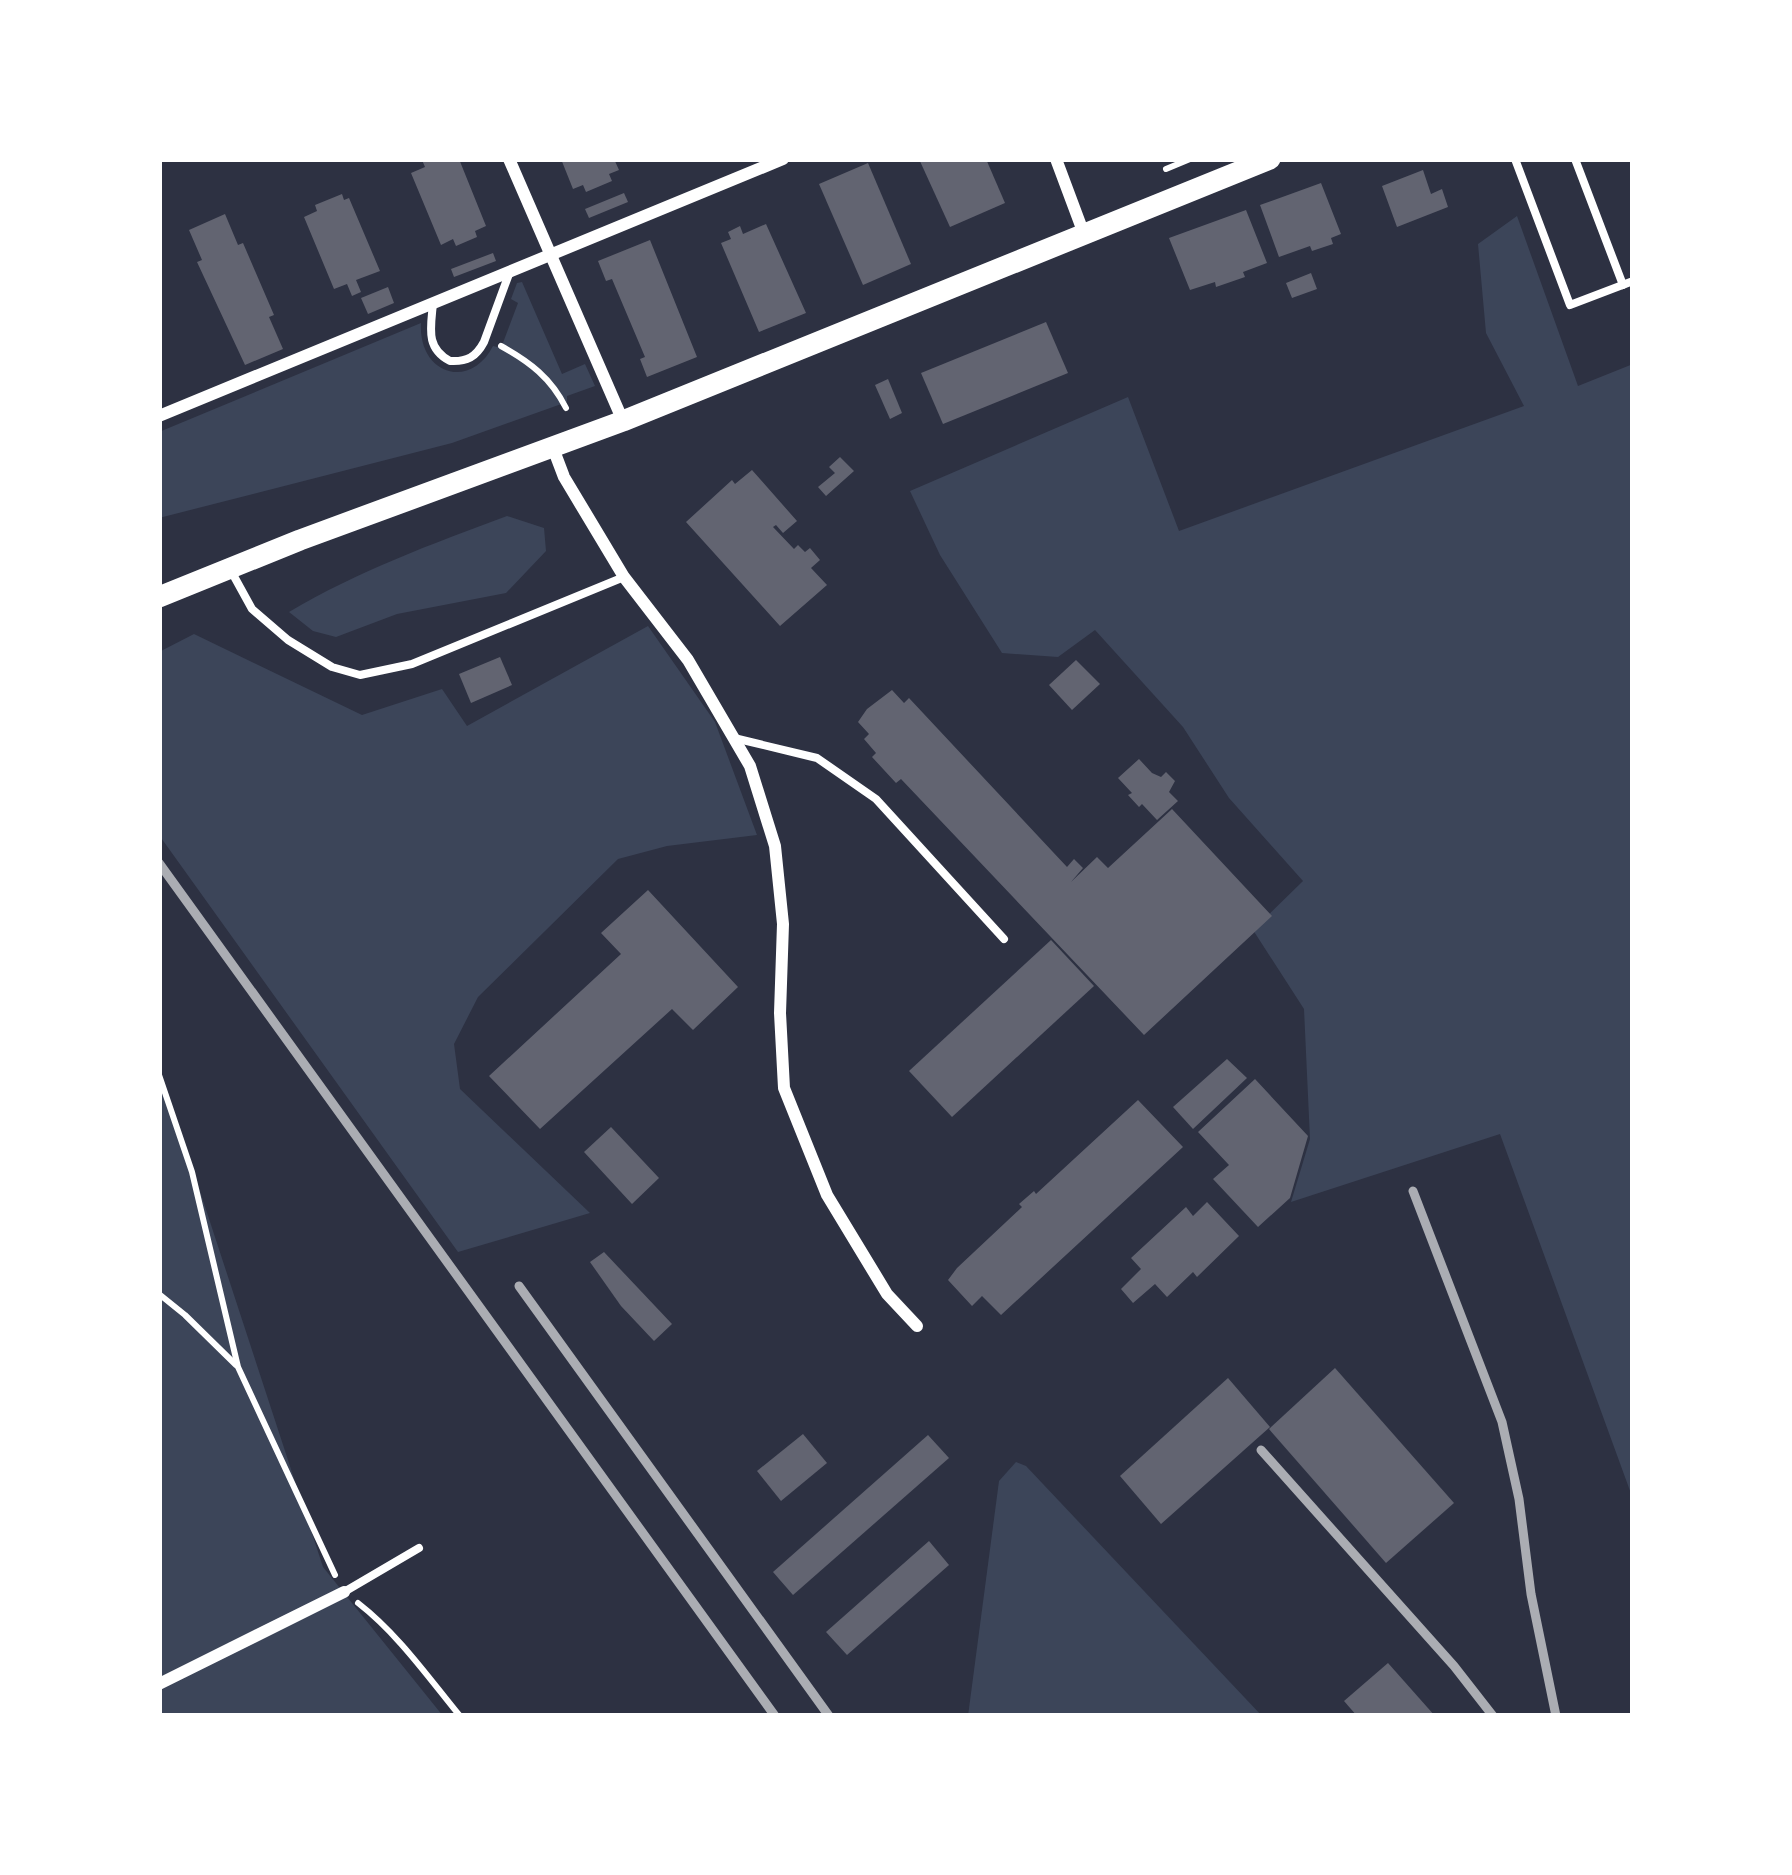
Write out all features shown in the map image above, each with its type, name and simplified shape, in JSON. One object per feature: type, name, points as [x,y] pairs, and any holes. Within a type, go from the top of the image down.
[{"type":"street","points":[[509,159],[623,421]]},
{"type":"street","points":[[159,416],[784,159]]},
{"type":"street","points":[[1056,159],[1084,234]]},
{"type":"street","points":[[159,596],[623,421],[1270,159]]},
{"type":"street","points":[[553,448],[563,475],[624,578],[688,660],[750,766],[775,846],[783,924],[784,1088],[826,1195],[886,1294],[917,1326]]},
{"type":"street","points":[[159,1684],[344,1592]]},
{"type":"lane","points":[[1515,159],[1570,305],[1628,283],[1575,159]]},
{"type":"lane","points":[[433,303],[433,348],[450,361],[471,358],[484,342],[509,273]]},
{"type":"lane","points":[[229,568],[252,608],[288,640],[332,667],[360,675],[412,664],[624,578]]},
{"type":"lane","points":[[733,737],[817,758],[876,799],[1004,939]]},
{"type":"lane","points":[[344,1592],[419,1548]]},
{"type":"path","points":[[1166,169],[1190,159]]},
{"type":"path","points":[[503,333],[498,345],[542,372],[566,408]]},
{"type":"path","points":[[159,1075],[192,1172],[238,1367],[320,1546],[344,1592],[389,1631],[460,1716]]},
{"type":"path","points":[[159,1294],[238,1367]]},
{"type":"shaded area","points":[[1517,216],[1578,386],[1633,364],[1633,1499],[1500,1134],[1291,1202],[1310,1139],[1304,1009],[1253,930],[1303,881],[1229,798],[1183,727],[1095,630],[1058,657],[1002,653],[940,555],[910,491],[1128,397],[1179,531],[1524,406],[1486,333],[1478,244]]},
{"type":"shaded area","points":[[522,282],[562,374],[585,364],[595,386],[567,396],[567,402],[452,443],[159,518],[159,432],[421,323],[422,340],[436,365],[447,371],[472,369],[493,346],[501,348],[518,303],[511,299],[517,283]]},
{"type":"shaded area","points":[[507,516],[544,528],[546,551],[506,593],[397,614],[336,637],[313,631],[289,612],[369,571]]},
{"type":"shaded area","points":[[648,626],[715,722],[757,835],[667,846],[618,859],[478,997],[454,1044],[460,1089],[590,1213],[458,1252],[159,835],[159,652],[194,634],[362,715],[442,689],[467,726]]},
{"type":"shaded area","points":[[159,1066],[323,1567],[443,1716],[159,1716]]},
{"type":"shaded area","points":[[1016,1462],[1026,1466],[1262,1716],[968,1716],[999,1481]]},
{"type":"building","points":[[459,159],[486,226],[475,231],[477,237],[456,246],[453,239],[441,245],[411,173],[425,167],[422,160]]},
{"type":"building","points":[[561,159],[614,159],[619,170],[609,174],[612,181],[586,192],[583,185],[573,189]]},
{"type":"building","points":[[919,159],[986,159],[1005,203],[950,227]]},
{"type":"building","points":[[868,163],[911,264],[863,285],[819,184]]},
{"type":"building","points":[[1423,170],[1431,194],[1442,189],[1448,207],[1397,227],[1382,186]]},
{"type":"building","points":[[1321,183],[1341,234],[1331,238],[1333,244],[1279,257],[1260,205]]},
{"type":"building","points":[[624,193],[628,202],[589,218],[585,209]]},
{"type":"building","points":[[342,194],[344,200],[349,198],[380,271],[356,280],[361,292],[352,296],[347,284],[334,289],[304,217],[317,211],[315,205]]},
{"type":"building","points":[[1246,210],[1267,263],[1243,272],[1245,277],[1190,290],[1169,238]]},
{"type":"building","points":[[225,214],[274,315],[269,317],[283,349],[245,365],[197,262],[202,260],[189,230]]},
{"type":"building","points":[[766,224],[806,313],[759,332],[721,243],[731,239],[728,232],[740,226],[743,234]]},
{"type":"building","points":[[650,240],[697,357],[647,377],[640,359],[645,357],[612,279],[606,281],[598,261]]},
{"type":"building","points":[[493,253],[496,261],[454,277],[451,269]]},
{"type":"building","points":[[1311,273],[1317,289],[1292,298],[1286,283]]},
{"type":"building","points":[[388,287],[394,303],[368,314],[361,298]]},
{"type":"building","points":[[1046,322],[1068,373],[943,424],[921,373]]},
{"type":"building","points":[[888,379],[902,413],[890,419],[875,385]]},
{"type":"building","points":[[840,457],[854,471],[826,496],[818,487],[835,473],[829,467]]},
{"type":"building","points":[[752,470],[797,521],[783,533],[773,527],[794,549],[798,545],[805,552],[810,548],[820,560],[811,568],[827,585],[780,626],[686,522],[732,480],[735,484]]},
{"type":"building","points":[[500,657],[512,685],[471,703],[459,674]]},
{"type":"building","points":[[1076,660],[1100,684],[1072,710],[1049,685]]},
{"type":"building","points":[[892,690],[904,703],[909,698],[1067,867],[1074,859],[1083,868],[1071,882],[1097,857],[1108,868],[1172,809],[1272,916],[1144,1035],[901,779],[896,783],[872,757],[876,753],[864,739],[869,734],[858,722]]},
{"type":"building","points":[[1139,759],[1152,773],[1161,777],[1166,772],[1175,781],[1169,792],[1178,801],[1157,820],[1142,804],[1139,807],[1118,778]]},
{"type":"building","points":[[648,890],[738,987],[693,1030],[672,1009],[540,1129],[489,1076],[621,954],[601,933]]},
{"type":"building","points":[[1051,940],[1094,986],[952,1117],[909,1071]]},
{"type":"building","points":[[1227,1059],[1247,1078],[1193,1129],[1173,1107]]},
{"type":"building","points":[[1255,1079],[1308,1136],[1290,1198],[1258,1227],[1213,1179],[1229,1165],[1198,1132]]},
{"type":"building","points":[[1138,1100],[1183,1147],[1001,1315],[982,1296],[972,1306],[948,1280],[957,1268],[1022,1207],[1019,1204],[1036,1194]]},
{"type":"building","points":[[611,1127],[659,1178],[632,1204],[584,1152]]},
{"type":"building","points":[[1207,1202],[1239,1236],[1197,1277],[1193,1272],[1167,1297],[1155,1284],[1133,1303],[1121,1289],[1141,1269],[1131,1258],[1186,1207],[1193,1216]]},
{"type":"building","points":[[604,1252],[672,1324],[654,1341],[621,1306],[590,1262]]},
{"type":"building","points":[[1335,1368],[1454,1503],[1386,1563],[1269,1429]]},
{"type":"building","points":[[1228,1378],[1270,1427],[1161,1524],[1120,1476]]},
{"type":"building","points":[[803,1434],[827,1463],[781,1501],[757,1471]]},
{"type":"building","points":[[928,1435],[949,1458],[793,1595],[773,1572]]},
{"type":"building","points":[[929,1541],[949,1565],[847,1655],[826,1632]]},
{"type":"building","points":[[1388,1663],[1435,1716],[1357,1716],[1344,1701]]},
{"type":"railway","points":[[159,863],[775,1716]]},
{"type":"railway","points":[[1413,1191],[1502,1422],[1556,1716]]},
{"type":"railway","points":[[519,1286],[829,1716]]},
{"type":"railway","points":[[1261,1450],[1493,1716]]}]
